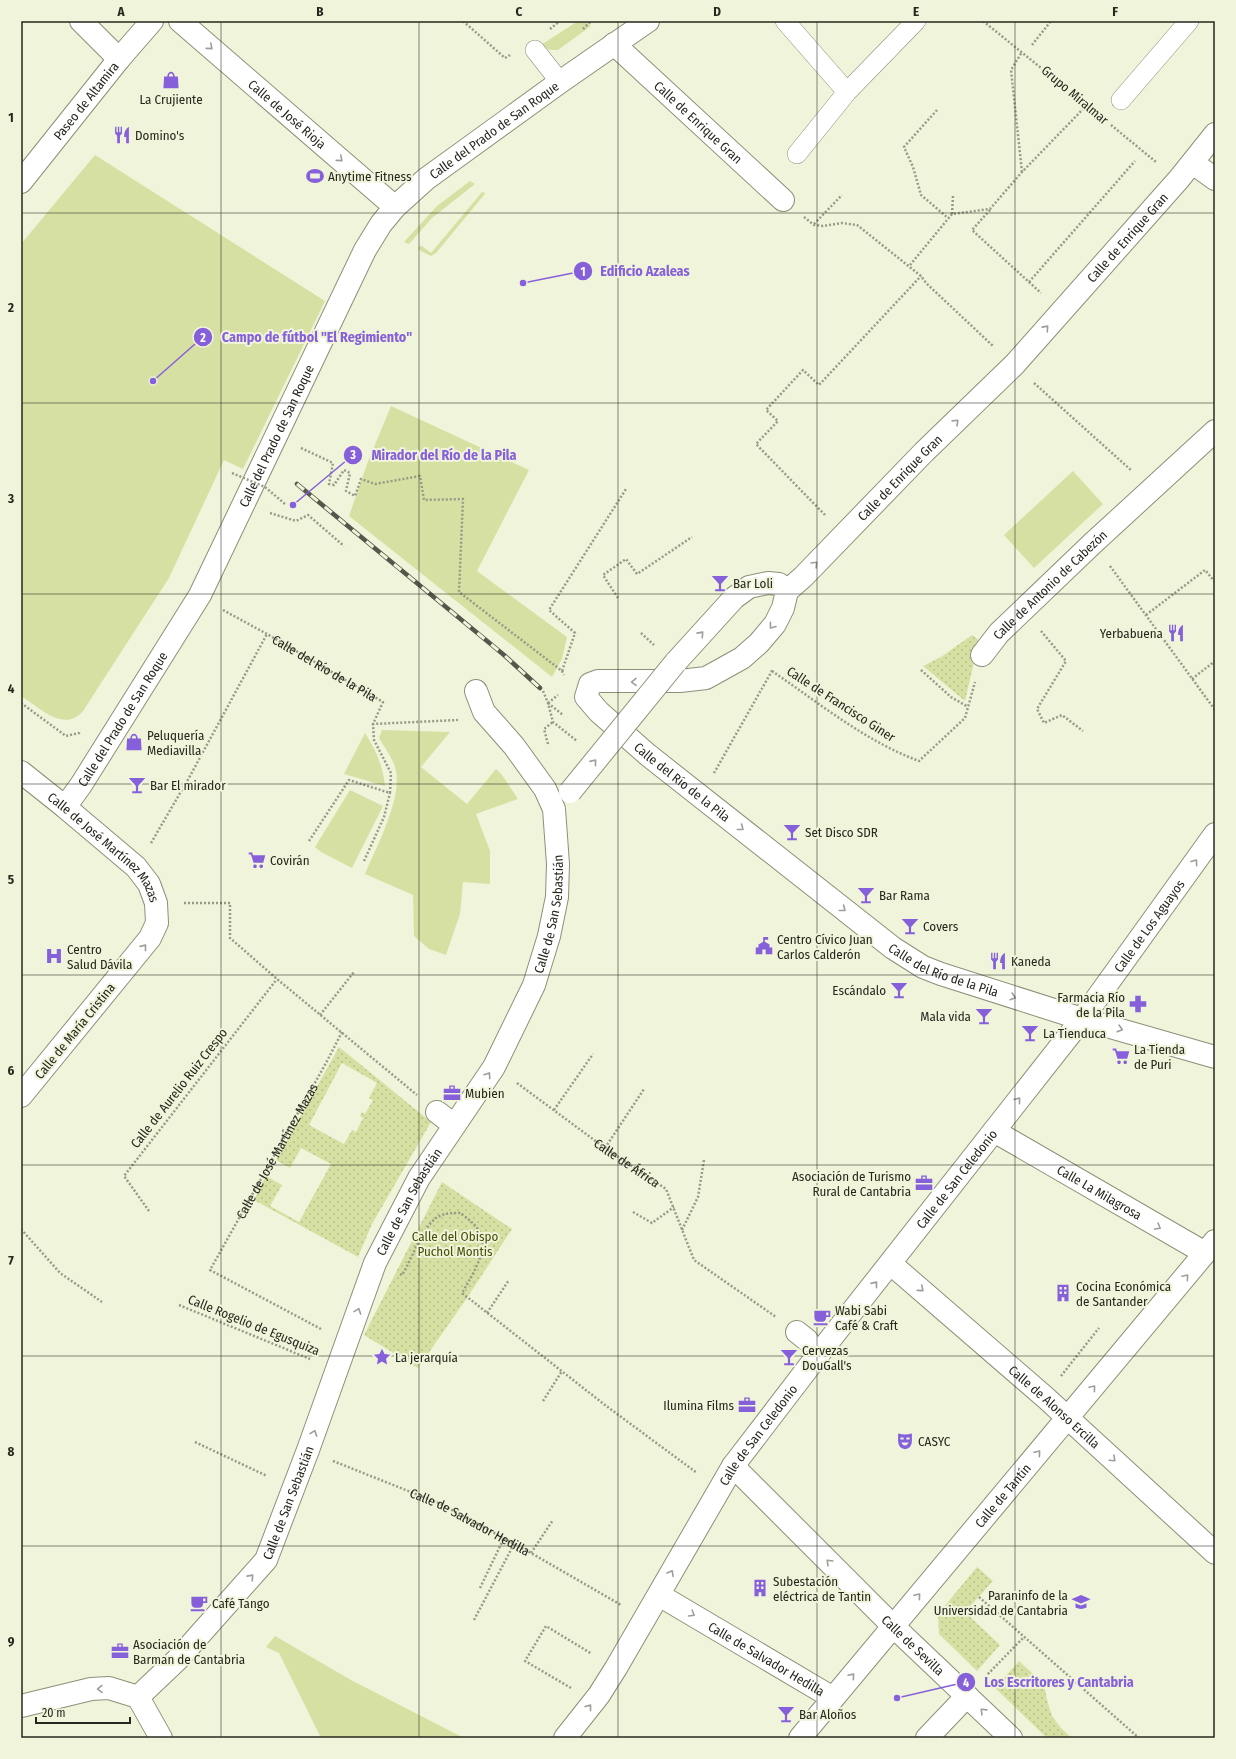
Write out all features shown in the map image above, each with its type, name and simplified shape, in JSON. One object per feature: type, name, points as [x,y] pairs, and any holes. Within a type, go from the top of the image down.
[{"type":"street","points":[[81,21],[119,59]]},
{"type":"street","name":"Paseo de Altamira","points":[[21,182],[119,59],[152,21]]},
{"type":"street","name":"Calle de José Rioja","points":[[180,21],[395,207]]},
{"type":"street","name":"Calle del Prado de San Roque","points":[[66,807],[200,595],[275,436],[366,250],[381,224],[395,207],[426,179],[614,44],[636,24]]},
{"type":"street","name":"Calle de Enrique Gran","points":[[614,44],[782,200]]},
{"type":"street","name":"Calle de Enrique Gran","points":[[787,590],[803,577],[924,452],[1014,365],[1193,163],[1215,134]]},
{"type":"street","points":[[1193,163],[1215,179]]},
{"type":"street","name":"Calle de Antonio de Cabezón","points":[[982,655],[999,633],[1093,543],[1215,431]]},
{"type":"street","points":[[554,809],[570,792],[675,663],[734,598],[749,587],[768,583],[779,584],[787,590]]},
{"type":"street","name":"Calle del Río de la Pila","points":[[787,590],[783,608],[774,624],[759,643],[742,658],[706,678],[680,681],[598,681],[590,684],[586,697],[599,712],[648,755],[893,948],[923,967],[1082,1018],[1215,1057]]},
{"type":"street","name":"Calle de San Sebastián","points":[[138,1697],[178,1659],[266,1560],[308,1450],[375,1263],[419,1178],[494,1067],[534,985],[550,936],[557,890],[558,864],[554,809],[545,789],[514,746],[484,712],[476,691]]},
{"type":"street","name":"Calle de José Martínez Mazas","points":[[21,772],[66,807],[136,867],[149,884],[156,903]]},
{"type":"street","name":"Calle de Los Aguayos","points":[[1082,1018],[1215,834]]},
{"type":"street","name":"Calle de María Cristina","points":[[21,1096],[150,938],[157,923],[156,903]]},
{"type":"street","name":"Calle de San Celedonio","points":[[565,1738],[599,1695],[612,1675],[659,1595],[718,1489],[733,1466],[821,1351],[891,1264],[1082,1018]]},
{"type":"street","points":[[438,1112],[454,1125]]},
{"type":"street","name":"Calle La Milagrosa","points":[[994,1131],[1212,1251]]},
{"type":"street","name":"Calle de Tantín","points":[[800,1738],[1068,1417],[1212,1251]]},
{"type":"street","name":"Calle de Alonso Ercilla","points":[[891,1264],[1068,1417],[1215,1553]]},
{"type":"street","name":"Calle de Sevilla","points":[[733,1466],[893,1626],[1011,1738]]},
{"type":"street","name":"Calle de Salvador Hedilla","points":[[659,1595],[833,1698]]},
{"type":"street","points":[[21,1706],[91,1689],[109,1688],[138,1697],[161,1738]]},
{"type":"street","points":[[927,1738],[967,1696]]},
{"type":"lane","points":[[785,21],[847,92]]},
{"type":"lane","points":[[797,154],[847,92],[916,21]]},
{"type":"lane","name":"Grupo Miralmar","points":[[1121,100],[1189,21]]},
{"type":"lane","points":[[535,50],[560,82]]},
{"type":"path","points":[[583,29],[590,22],[588,21]]},
{"type":"path","name":"Grupo Miralmar","points":[[983,21],[1100,116]]},
{"type":"path","points":[[1032,45],[1051,21]]},
{"type":"path","points":[[1022,52],[1011,70],[1022,172]]},
{"type":"path","points":[[1033,286],[972,230],[1022,172],[1087,105]]},
{"type":"path","points":[[937,110],[904,147],[913,167],[921,195],[948,218]]},
{"type":"path","name":"Grupo Miralmar","points":[[1106,121],[1160,165]]},
{"type":"path","points":[[1029,282],[1135,161]]},
{"type":"path","points":[[814,225],[842,195]]},
{"type":"path","points":[[952,214],[953,196]]},
{"type":"path","points":[[910,265],[952,214],[990,209]]},
{"type":"path","points":[[823,226],[842,223],[857,225],[910,265],[922,276],[926,283],[1014,365]]},
{"type":"path","points":[[828,518],[756,444],[778,421],[766,410],[803,370],[819,385],[922,276]]},
{"type":"path","points":[[1032,382],[1137,476]]},
{"type":"path","points":[[275,436],[333,463],[329,484],[334,485],[344,470],[350,473],[346,491],[355,496],[361,479],[375,484],[420,476],[424,500],[462,498],[459,592],[562,670],[575,632],[549,610],[626,489]]},
{"type":"path","points":[[228,480],[232,473],[265,487],[285,504]]},
{"type":"path","points":[[242,505],[296,521],[308,515],[344,546]]},
{"type":"path","points":[[618,598],[603,575],[626,559],[636,574],[692,537]]},
{"type":"path","points":[[1110,565],[1215,710]]},
{"type":"path","points":[[1146,615],[1206,570],[1215,582]]},
{"type":"path","points":[[136,867],[193,772],[267,634],[224,610]]},
{"type":"path","points":[[1037,626],[1066,660],[1037,709],[1044,723],[1062,715],[1083,731]]},
{"type":"path","name":"Calle del Río de la Pila","points":[[267,634],[383,702],[373,724],[374,740],[391,773],[390,793],[384,817],[364,861]]},
{"type":"path","points":[[921,670],[951,697],[968,707],[982,655]]},
{"type":"path","points":[[1192,679],[1215,661]]},
{"type":"path","name":"Calle de Francisco Giner","points":[[711,779],[772,671],[847,722],[899,754],[919,761],[965,718],[968,707]]},
{"type":"path","points":[[543,691],[553,722],[544,730]]},
{"type":"path","points":[[21,703],[66,736],[79,733],[83,726]]},
{"type":"path","name":"Calle del Río de la Pila","points":[[373,724],[460,720]]},
{"type":"path","points":[[309,841],[348,780],[390,793]]},
{"type":"path","name":"Calle de José Martínez Mazas","points":[[156,903],[230,903],[230,938],[320,1015],[438,1112]]},
{"type":"path","points":[[320,1015],[354,972]]},
{"type":"path","name":"Calle de Aurelio Ruiz Crespo","points":[[149,1211],[124,1176],[277,979]]},
{"type":"path","name":"Calle de José Martínez Mazas","points":[[210,1270],[342,1032]]},
{"type":"path","points":[[554,1110],[593,1054]]},
{"type":"path","name":"Calle de África","points":[[494,1067],[605,1148],[666,1189],[694,1260],[802,1336]]},
{"type":"path","points":[[605,1148],[644,1089]]},
{"type":"path","points":[[682,1230],[698,1197],[704,1160]]},
{"type":"path","points":[[633,1212],[652,1223],[674,1207]]},
{"type":"path","points":[[375,1263],[402,1275],[425,1232],[437,1217],[448,1213],[460,1213],[476,1226],[483,1239],[477,1266],[462,1293],[718,1489]]},
{"type":"path","points":[[21,1229],[60,1273],[102,1302]]},
{"type":"path","name":"Calle Rogelio de Egusquiza","points":[[210,1270],[322,1329]]},
{"type":"path","points":[[487,1313],[509,1280]]},
{"type":"path","name":"Calle Rogelio de Egusquiza","points":[[179,1305],[314,1361]]},
{"type":"path","points":[[1046,1398],[1067,1367],[1099,1328]]},
{"type":"path","points":[[543,1401],[562,1371]]},
{"type":"path","points":[[195,1442],[267,1477],[270,1470]]},
{"type":"path","name":"Calle de Salvador Hedilla","points":[[308,1450],[441,1504],[531,1553],[625,1608]]},
{"type":"path","points":[[531,1553],[553,1520]]},
{"type":"path","points":[[480,1588],[504,1538]]},
{"type":"path","points":[[474,1620],[514,1544]]},
{"type":"path","points":[[979,1597],[1139,1738]]},
{"type":"path","points":[[574,1690],[525,1661],[546,1626],[595,1656]]},
{"type":"path","points":[[967,1696],[1024,1637]]},
{"type":"green space","points":[[578,21],[586,21],[591,26],[558,50],[550,50],[541,45]]},
{"type":"green space","points":[[95,155],[325,301],[243,469],[224,460],[169,578],[83,711],[76,717],[68,720],[60,719],[44,712],[21,696],[21,244]]},
{"type":"green space","points":[[470,181],[475,184],[432,218],[409,244],[404,242],[437,206]]},
{"type":"green space","points":[[482,192],[485,193],[484,195],[436,253],[431,256],[419,250],[418,248],[422,246],[431,253]]},
{"type":"green space","points":[[391,406],[529,470],[477,571],[567,637],[562,659],[552,677],[349,516],[367,464]]},
{"type":"green space","points":[[1073,471],[1103,504],[1034,568],[1004,535]]},
{"type":"green space","points":[[972,635],[985,645],[975,658],[965,701],[923,666],[941,657]]},
{"type":"green space","points":[[382,730],[450,732],[421,767],[467,804],[496,769],[502,775],[518,799],[476,814],[490,851],[490,884],[463,882],[460,914],[446,955],[429,949],[414,936],[413,895],[365,874],[392,809],[397,782],[396,771],[393,763],[379,738]]},
{"type":"green space","points":[[365,733],[378,758],[383,772],[385,786],[344,774]]},
{"type":"green space","points":[[350,790],[383,806],[352,868],[321,852],[315,847]]},
{"type":"green space","points":[[339,1047],[431,1122],[372,1224],[358,1257],[254,1200],[266,1176],[282,1185],[270,1206],[299,1222],[331,1164],[301,1148],[290,1168],[276,1160]],"holes":[[[342,1063],[377,1083],[369,1098],[373,1100],[365,1114],[362,1112],[360,1116],[363,1118],[356,1132],[352,1130],[344,1144],[309,1125]]]},
{"type":"green space","name":"Calle del Obispo Puchol Montis","points":[[442,1182],[512,1229],[467,1298],[418,1368],[364,1335]]},
{"type":"green space","points":[[977,1567],[993,1581],[965,1612],[1000,1645],[977,1671],[939,1634],[938,1614]]},
{"type":"green space","points":[[275,1636],[351,1680],[464,1738],[321,1738],[279,1653],[266,1647]]},
{"type":"green space","points":[[1019,1661],[1044,1684],[1052,1716],[1061,1728],[1072,1738],[1047,1738],[995,1688]]},
{"type":"railway","points":[[297,484],[504,655],[540,688]]},
{"type":"place","name":"La Crujiente","points":[[171,80]]},
{"type":"place","name":"Domino's","points":[[122,135]]},
{"type":"place","name":"Anytime Fitness","points":[[315,176]]},
{"type":"place","name":"Edificio Azaleas","points":[[523,283]]},
{"type":"place","name":"Campo de fútbol \"El Regimiento\"","points":[[153,381]]},
{"type":"place","name":"Mirador del Río de la Pila","points":[[293,505]]},
{"type":"place","name":"Bar Loli","points":[[720,583]]},
{"type":"place","name":"Yerbabuena","points":[[1176,633]]},
{"type":"place","name":"Peluquería Mediavilla","points":[[134,742]]},
{"type":"place","name":"Bar El mirador","points":[[137,785]]},
{"type":"place","name":"Set Disco SDR","points":[[792,832]]},
{"type":"place","name":"Covirán","points":[[257,860]]},
{"type":"place","name":"Bar Rama","points":[[866,895]]},
{"type":"place","name":"Covers","points":[[910,926]]},
{"type":"place","name":"Centro Cívico Juan Carlos Calderón","points":[[764,946]]},
{"type":"place","name":"Centro Salud Dávila","points":[[54,956]]},
{"type":"place","name":"Kaneda","points":[[998,961]]},
{"type":"place","name":"Escándalo","points":[[899,990]]},
{"type":"place","name":"Farmacia Río de la Pila","points":[[1138,1004]]},
{"type":"place","name":"Mala vida","points":[[984,1016]]},
{"type":"place","name":"La Tienduca","points":[[1030,1033]]},
{"type":"place","name":"La Tienda de Puri","points":[[1121,1056]]},
{"type":"place","name":"Mubien","points":[[452,1093]]},
{"type":"place","name":"Asociación de Turismo Rural de Cantabria","points":[[924,1183]]},
{"type":"place","name":"Cocina Económica de Santander","points":[[1063,1293]]},
{"type":"place","name":"Wabi Sabi Café & Craft","points":[[822,1317]]},
{"type":"place","name":"La jerarquía","points":[[382,1357]]},
{"type":"place","name":"Cervezas DouGall's","points":[[789,1357]]},
{"type":"place","name":"Ilumina Films","points":[[747,1405]]},
{"type":"place","name":"CASYC","points":[[905,1441]]},
{"type":"place","name":"Subestación eléctrica de Tantin","points":[[760,1588]]},
{"type":"place","name":"Paraninfo de la Universidad de Cantabria","points":[[1081,1602]]},
{"type":"place","name":"Café Tango","points":[[199,1603]]},
{"type":"place","name":"Asociación de Barman de Cantabria","points":[[120,1651]]},
{"type":"place","name":"Los Escritores y Cantabria","points":[[897,1698]]},
{"type":"place","name":"Bar Aloños","points":[[786,1714]]}]
